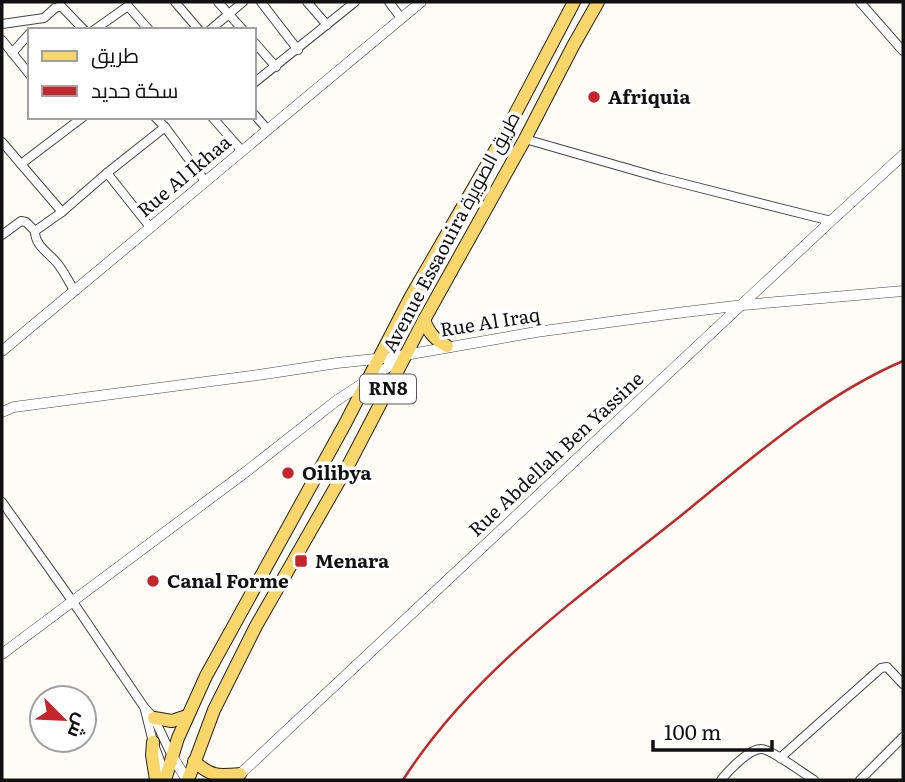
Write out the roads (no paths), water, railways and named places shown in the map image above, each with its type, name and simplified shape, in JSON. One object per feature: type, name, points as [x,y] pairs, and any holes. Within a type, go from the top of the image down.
[{"type":"main road","name":"Avenue Essaouira طريق الصويرة","points":[[164,779],[187,716],[206,676],[574,2]]},
{"type":"main road","name":"Avenue Essaouira طريق الصويرة","points":[[187,780],[218,702],[256,626],[350,462],[424,320],[598,2]]},
{"type":"main road","points":[[424,320],[433,337],[447,346]]},
{"type":"main road","points":[[154,718],[168,721],[187,716]]},
{"type":"main road","points":[[153,742],[152,755],[164,779]]},
{"type":"main road","points":[[194,761],[214,775],[236,777]]},
{"type":"street","points":[[175,2],[197,28]]},
{"type":"street","points":[[218,2],[241,28]]},
{"type":"street","points":[[212,28],[243,2]]},
{"type":"street","points":[[261,2],[298,50]]},
{"type":"street","points":[[307,2],[327,25]]},
{"type":"street","points":[[389,2],[401,18]]},
{"type":"street","name":"Rue Al Ikhaa","points":[[2,351],[421,2]]},
{"type":"street","points":[[860,2],[903,51]]},
{"type":"street","points":[[256,82],[298,50],[351,3]]},
{"type":"street","points":[[97,28],[128,4],[147,28]]},
{"type":"street","points":[[35,28],[55,8],[61,6],[82,28]]},
{"type":"street","points":[[2,24],[44,18]]},
{"type":"street","points":[[12,53],[28,35]]},
{"type":"street","points":[[2,40],[28,73]]},
{"type":"street","points":[[256,43],[276,67]]},
{"type":"street","points":[[256,116],[267,129]]},
{"type":"street","points":[[68,119],[73,125]]},
{"type":"street","points":[[21,164],[80,119]]},
{"type":"street","points":[[157,119],[205,181]]},
{"type":"street","points":[[214,119],[242,151]]},
{"type":"street","points":[[35,231],[165,127]]},
{"type":"street","points":[[525,139],[831,221]]},
{"type":"street","points":[[2,142],[62,212]]},
{"type":"street","name":"Rue Abdellah Ben Yassine","points":[[236,777],[903,155]]},
{"type":"street","points":[[107,173],[150,227]]},
{"type":"street","points":[[2,235],[21,221],[26,222],[35,231],[35,239],[60,265],[75,291]]},
{"type":"street","name":"Rue Al Iraq","points":[[2,412],[14,407],[407,355],[536,332],[743,304],[903,291]]},
{"type":"street","points":[[2,654],[337,401],[407,355]]},
{"type":"street","points":[[2,502],[154,718],[187,780]]},
{"type":"street","points":[[780,758],[881,668],[887,667],[903,684]]},
{"type":"street","points":[[144,707],[153,742]]},
{"type":"street","points":[[862,780],[903,737]]},
{"type":"street","points":[[722,780],[750,752],[761,749],[814,780]]},
{"type":"railway","points":[[403,780],[461,705],[529,638],[814,411],[872,376],[903,361]]},
{"type":"place","name":"Afriquia","points":[[594,97]]},
{"type":"place","name":"Oilibya","points":[[288,473]]},
{"type":"place","name":"Menara","points":[[301,561]]},
{"type":"place","name":"Canal Forme","points":[[153,581]]}]
